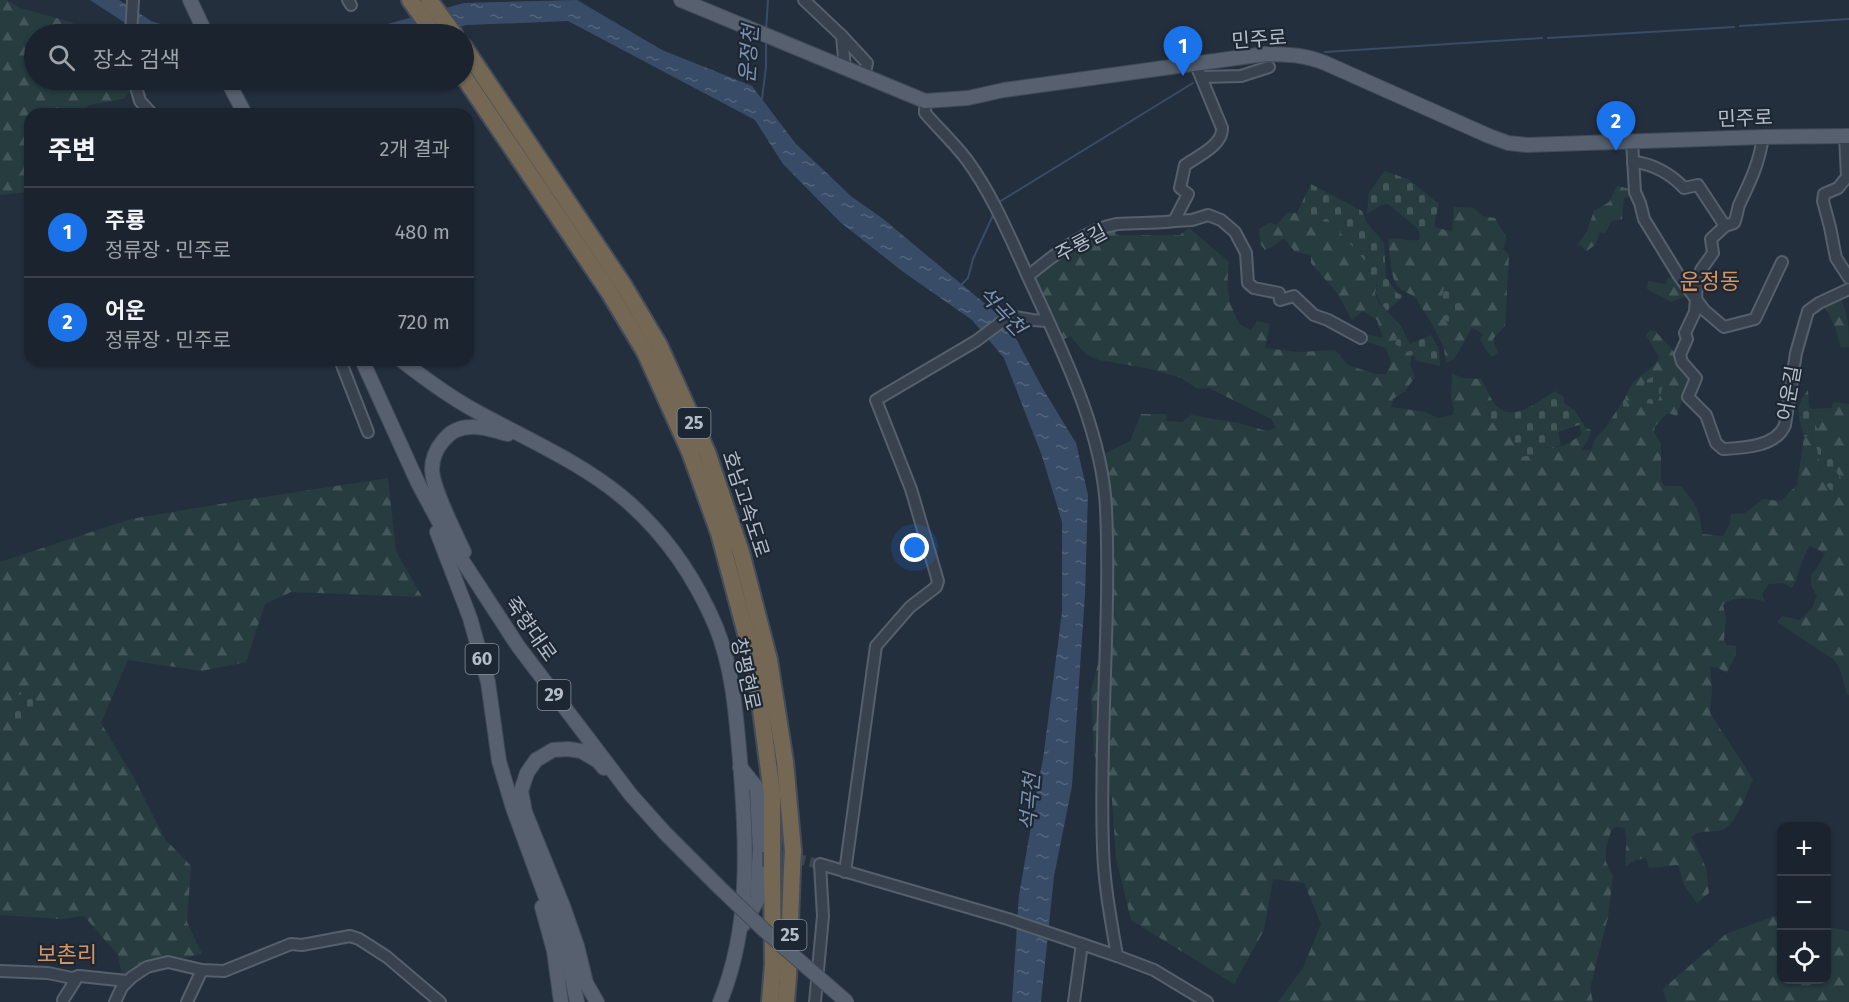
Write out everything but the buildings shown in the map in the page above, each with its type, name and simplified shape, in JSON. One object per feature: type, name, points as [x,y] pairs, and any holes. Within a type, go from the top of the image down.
[{"type":"highway","points":[[410,0],[427,24]]},
{"type":"highway","points":[[429,0],[447,24]]},
{"type":"highway","name":"호남고속도로","points":[[474,62],[636,305],[659,345],[708,452],[741,552],[769,660],[785,762],[793,851],[786,1002]]},
{"type":"highway","name":"호남고속도로","points":[[473,90],[609,292],[645,352],[690,452],[719,533],[756,671],[772,794],[773,965],[770,1002]]},
{"type":"highway","points":[[763,1002],[771,925]]},
{"type":"main road","points":[[190,0],[199,10]]},
{"type":"main road","name":"민주로","points":[[681,0],[925,101],[968,98],[1004,90],[1199,71],[1265,54],[1307,56],[1508,143],[1527,145],[1847,136]]},
{"type":"main road","points":[[233,90],[242,108]]},
{"type":"main road","name":"죽향대로","points":[[365,366],[418,483],[447,537],[518,646],[631,795],[665,833],[764,930],[847,1002]]},
{"type":"main road","name":"창평현로","points":[[409,366],[470,408],[594,476],[620,495],[651,524],[679,559],[699,591],[716,626],[731,681],[745,847],[745,881],[739,942],[730,979],[720,1002]]},
{"type":"main road","points":[[482,593],[435,484],[432,471],[433,458],[439,445],[448,435],[459,429],[472,427],[525,437]]},
{"type":"main road","name":"60","points":[[418,483],[470,618],[489,682],[499,761],[513,808],[568,958],[577,1002]]},
{"type":"main road","points":[[597,1002],[586,982],[564,906],[525,812],[521,791],[527,773],[536,760],[553,750],[568,749],[581,751],[598,761],[631,795]]},
{"type":"main road","points":[[526,841],[554,951],[561,1002]]},
{"type":"street","points":[[132,24],[133,0]]},
{"type":"street","points":[[804,0],[867,63],[864,77]]},
{"type":"street","points":[[842,36],[845,68]]},
{"type":"street","points":[[1174,221],[1188,194],[1180,188],[1185,165],[1220,140],[1222,132],[1221,124],[1199,71],[1241,76],[1269,67]]},
{"type":"street","points":[[137,90],[140,101],[146,108]]},
{"type":"street","points":[[925,101],[925,113],[967,160],[999,213],[1048,321],[1086,413],[1098,457],[1106,506],[1103,849],[1107,900],[1117,956]]},
{"type":"street","name":"민주로","points":[[1847,136],[1847,177],[1838,188],[1824,194],[1823,201],[1836,258],[1849,278]]},
{"type":"street","points":[[1697,300],[1697,283],[1701,270],[1713,253],[1712,238],[1725,226],[1734,223],[1738,207],[1747,192],[1761,154],[1763,137]]},
{"type":"street","points":[[1632,141],[1635,192],[1644,219],[1704,310],[1724,327],[1755,320],[1782,262]]},
{"type":"street","points":[[1633,162],[1642,162],[1673,177],[1684,188],[1698,185],[1725,226]]},
{"type":"street","name":"주룡길","points":[[1028,276],[1077,241],[1105,228],[1117,224],[1192,220],[1208,215],[1221,220],[1235,232],[1246,254],[1248,283],[1254,288],[1279,293],[1280,300],[1294,296],[1314,315],[1361,338]]},
{"type":"street","name":"어운길","points":[[1697,300],[1695,312],[1685,333],[1687,339],[1680,355],[1682,362],[1696,378],[1688,397],[1706,415],[1716,443],[1723,449],[1742,448],[1767,442],[1782,432],[1796,353],[1808,311],[1819,303],[1849,289]]},
{"type":"street","points":[[845,872],[876,646],[910,607],[936,587],[938,581],[911,489],[876,400],[981,338],[1008,317],[1048,321]]},
{"type":"street","points":[[342,366],[368,432]]},
{"type":"street","points":[[815,1002],[823,916],[820,864],[1008,919],[1117,956],[1154,970],[1206,1002]]},
{"type":"street","points":[[115,1002],[122,987],[147,967],[168,963],[202,970],[224,971],[291,944],[302,945],[350,936],[387,957],[440,1002]]},
{"type":"street","points":[[1074,1002],[1082,944]]},
{"type":"street","points":[[187,1002],[202,970]]},
{"type":"street","points":[[0,971],[128,981]]},
{"type":"street","points":[[63,1000],[78,976]]},
{"type":"green space","points":[[0,0],[7,0],[20,8],[74,24],[24,24],[24,90],[130,90],[130,92],[123,99],[89,105],[86,108],[24,108],[24,193],[0,195]]},
{"type":"green space","points":[[1384,171],[1408,179],[1439,204],[1435,220],[1429,226],[1416,227],[1388,204],[1367,214],[1369,193]]},
{"type":"green space","points":[[1311,184],[1362,211],[1367,223],[1384,243],[1386,277],[1397,293],[1404,296],[1387,311],[1378,298],[1377,283],[1366,272],[1366,262],[1331,222],[1311,221],[1297,213]]},
{"type":"green space","points":[[1617,186],[1631,189],[1633,196],[1624,198],[1622,219],[1612,221],[1604,233],[1600,232],[1596,244],[1587,251],[1578,244],[1587,231],[1594,211],[1609,202]]},
{"type":"green space","points":[[1454,207],[1474,208],[1482,216],[1495,218],[1507,239],[1503,249],[1509,255],[1505,326],[1493,339],[1498,353],[1492,357],[1480,339],[1483,334],[1472,328],[1454,359],[1446,363],[1444,348],[1432,324],[1415,297],[1400,289],[1394,280],[1388,239],[1419,240],[1420,234],[1416,227],[1429,226],[1435,220],[1435,227],[1452,232]]},
{"type":"green space","points":[[1287,213],[1297,213],[1311,221],[1331,222],[1366,262],[1366,272],[1377,283],[1375,294],[1379,303],[1401,326],[1395,344],[1412,354],[1410,365],[1415,377],[1405,391],[1393,399],[1391,407],[1425,412],[1438,418],[1452,415],[1454,409],[1451,398],[1452,373],[1462,378],[1481,379],[1492,400],[1483,406],[1529,439],[1545,447],[1561,446],[1582,434],[1579,425],[1582,422],[1586,428],[1591,430],[1581,450],[1591,450],[1595,439],[1606,427],[1618,433],[1631,408],[1625,398],[1629,389],[1657,361],[1659,357],[1646,335],[1650,330],[1655,331],[1677,355],[1689,377],[1677,416],[1668,413],[1655,426],[1654,432],[1661,444],[1661,482],[1665,486],[1681,486],[1699,513],[1702,534],[1723,536],[1730,524],[1731,514],[1745,513],[1763,499],[1781,501],[1797,485],[1804,437],[1809,434],[1817,449],[1823,481],[1846,484],[1837,474],[1828,444],[1812,422],[1813,409],[1832,408],[1833,402],[1849,404],[1849,695],[1847,695],[1842,676],[1833,659],[1777,622],[1782,616],[1800,620],[1812,608],[1817,596],[1811,586],[1811,575],[1825,553],[1810,546],[1792,588],[1783,583],[1769,584],[1762,594],[1765,602],[1743,598],[1723,605],[1726,618],[1724,640],[1727,645],[1736,646],[1736,654],[1727,673],[1710,667],[1712,690],[1710,713],[1753,779],[1741,806],[1729,825],[1724,829],[1699,833],[1692,837],[1706,868],[1709,893],[1697,903],[1684,885],[1678,865],[1649,868],[1646,858],[1636,860],[1626,866],[1624,828],[1615,827],[1611,831],[1606,848],[1606,862],[1613,876],[1608,917],[1590,988],[1593,1002],[1278,1002],[1303,968],[1321,924],[1304,883],[1273,879],[1264,930],[1234,984],[1131,920],[1116,858],[1112,800],[1094,754],[1091,690],[1111,615],[1100,456],[1130,441],[1141,414],[1166,414],[1167,421],[1182,422],[1191,415],[1238,423],[1267,431],[1276,428],[1271,419],[1209,388],[1198,389],[1181,378],[1151,369],[1099,360],[1087,355],[1070,336],[1059,342],[1031,276],[1088,238],[1114,228],[1116,235],[1180,235],[1189,228],[1229,262],[1229,295],[1232,309],[1240,325],[1251,330],[1257,321],[1270,324],[1265,348],[1298,352],[1335,350],[1348,365],[1375,374],[1386,374],[1391,363],[1386,348],[1361,340],[1366,334],[1383,338],[1377,320],[1363,311],[1352,320],[1337,293],[1311,263],[1311,255],[1295,252],[1284,238],[1265,250],[1261,245],[1259,229],[1269,223],[1277,225]]},
{"type":"green space","points":[[1675,277],[1689,295],[1671,302],[1647,289],[1648,281],[1666,284],[1667,278]]},
{"type":"green space","points":[[1444,287],[1465,295],[1448,322],[1438,315]]},
{"type":"green space","points":[[1839,297],[1847,315],[1849,334],[1849,347],[1841,348],[1835,327],[1823,302]]},
{"type":"green space","points":[[1401,326],[1410,344],[1431,335],[1439,349],[1440,366],[1417,361],[1412,354],[1395,344]]},
{"type":"green space","points":[[1659,375],[1664,380],[1659,399],[1654,404],[1644,403],[1641,398],[1646,382]]},
{"type":"green space","points":[[1808,390],[1809,407],[1813,409],[1813,422],[1828,444],[1837,473],[1846,484],[1839,492],[1830,490],[1823,481],[1817,449],[1810,435],[1804,437],[1799,407]]},
{"type":"green space","points":[[1555,391],[1564,397],[1564,403],[1575,411],[1582,422],[1558,432],[1561,445],[1553,448],[1537,446],[1538,455],[1517,457],[1509,423],[1492,423],[1483,407],[1492,400],[1506,412],[1523,410]]},
{"type":"green space","points":[[1625,398],[1631,408],[1617,433],[1606,427]]},
{"type":"green space","points":[[388,478],[396,551],[422,597],[291,592],[265,604],[246,662],[202,671],[128,660],[101,723],[134,778],[165,839],[191,866],[187,922],[202,954],[136,968],[122,975],[118,955],[84,916],[61,919],[0,915],[0,562],[131,519]]},
{"type":"green space","points":[[33,684],[39,719],[27,723],[18,722],[12,716],[10,703],[25,687]]},
{"type":"green space","points":[[1777,916],[1777,984],[1831,984],[1831,928],[1849,931],[1849,1002],[1667,1002],[1663,989],[1726,934]]},
{"type":"water","points":[[90,0],[119,0],[151,21],[160,24],[127,24]]},
{"type":"water","points":[[577,0],[662,50],[752,86],[796,144],[852,197],[882,218],[1007,322],[1043,389],[1076,443],[1088,495],[1085,594],[1072,786],[1054,876],[1041,1002],[1012,1002],[1019,895],[1044,752],[1062,612],[1062,522],[1042,456],[1004,358],[972,320],[902,271],[840,222],[783,164],[755,120],[568,21],[474,25],[387,24],[464,3]]},
{"type":"waterway","name":"운정천","points":[[766,30],[768,0]]},
{"type":"waterway","points":[[1740,26],[1849,19]]},
{"type":"waterway","points":[[1548,38],[1734,27]]},
{"type":"waterway","points":[[1325,52],[1542,38]]},
{"type":"waterway","name":"운정천","points":[[762,99],[766,42]]},
{"type":"waterway","points":[[999,202],[1193,83]]},
{"type":"waterway","points":[[960,286],[968,278],[973,259],[994,213]]},
{"type":"tunnel","points":[[766,852],[820,864]]},
{"type":"place","name":"주룡","points":[[1183,76]]},
{"type":"place","name":"어운","points":[[1616,151]]},
{"type":"district","name":"운정동","points":[[1710,281]]},
{"type":"district","name":"보촌리","points":[[67,954]]},
{"type":"water label","name":"석곡천","points":[[1002,311]]},
{"type":"water label","name":"석곡천","points":[[1030,802]]}]
